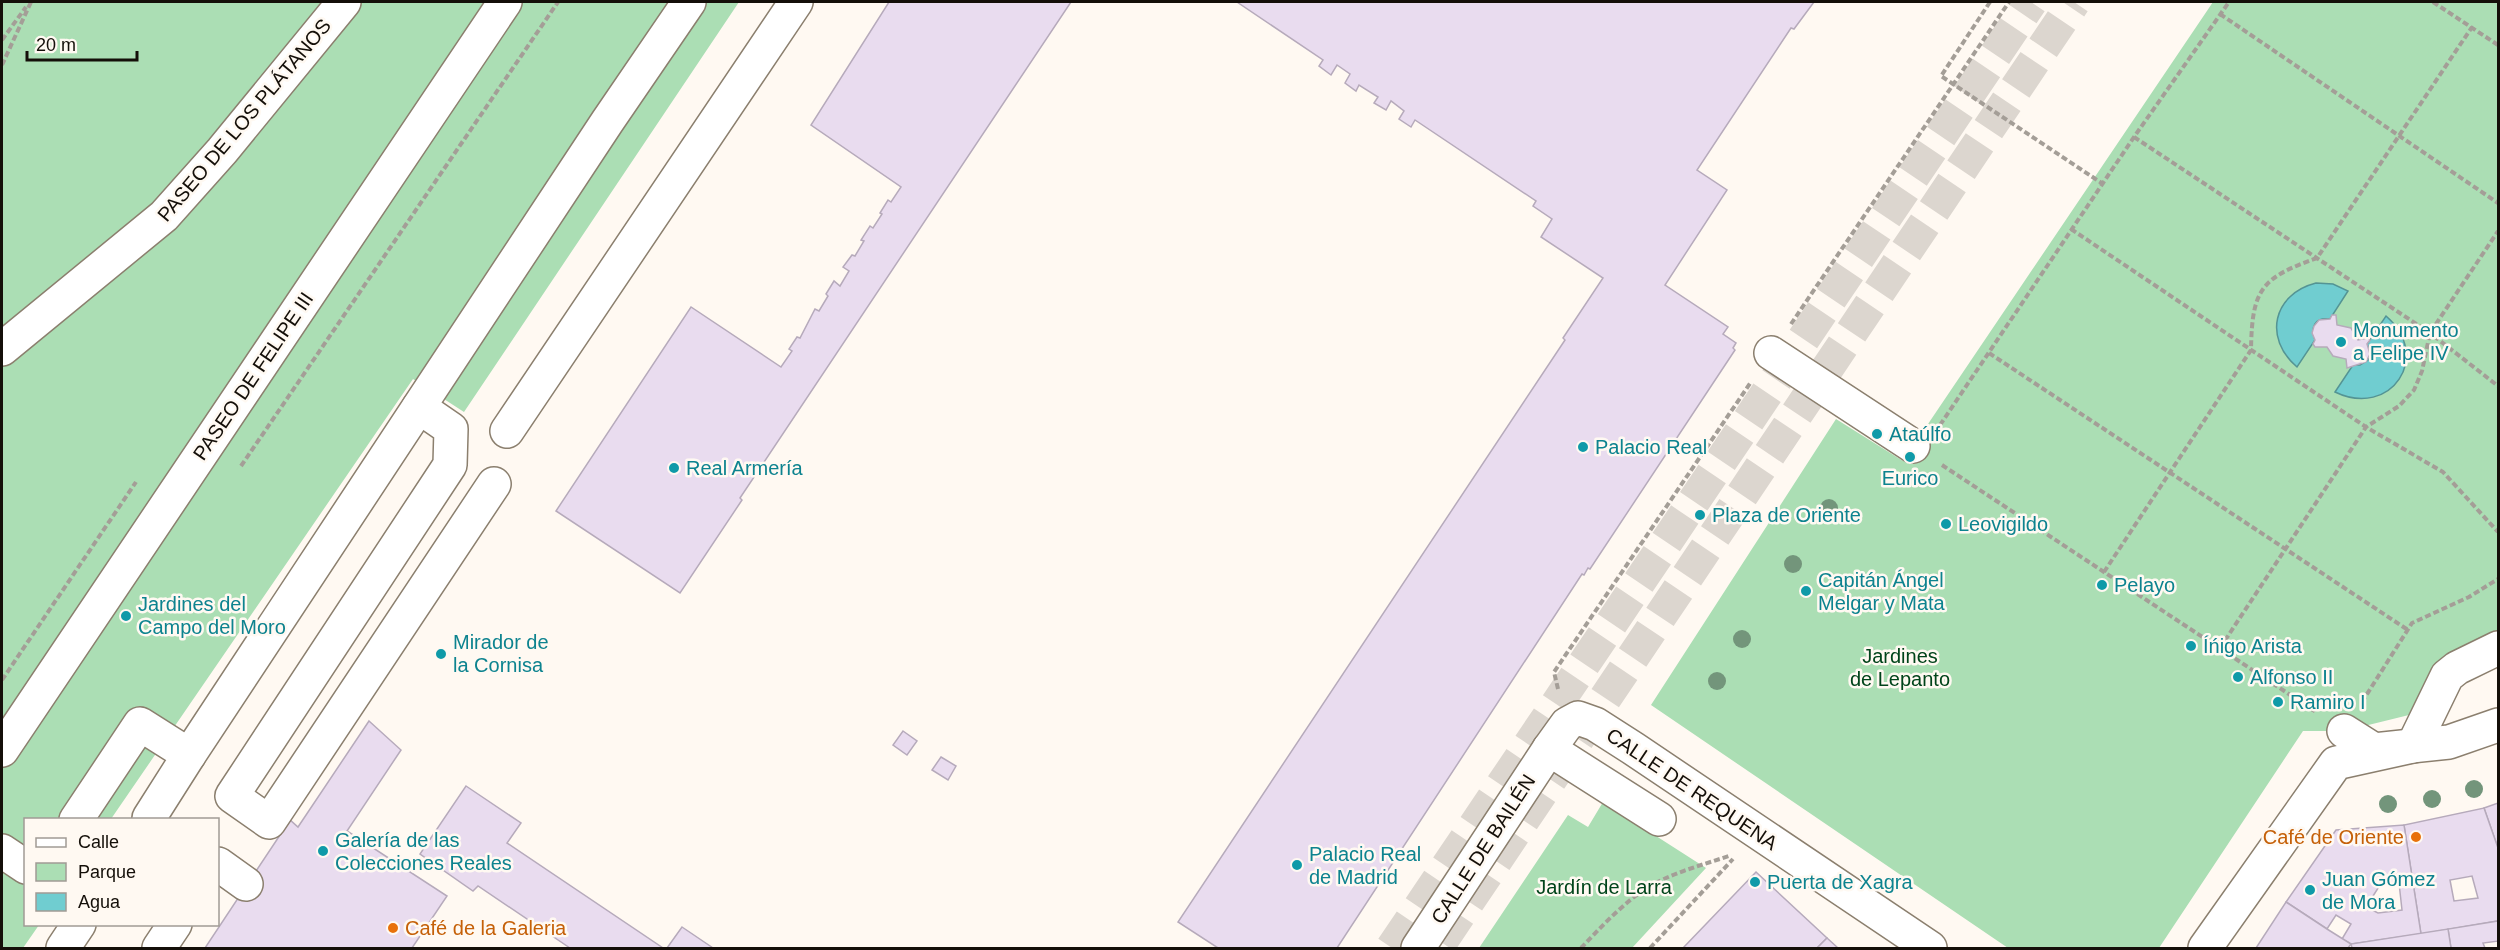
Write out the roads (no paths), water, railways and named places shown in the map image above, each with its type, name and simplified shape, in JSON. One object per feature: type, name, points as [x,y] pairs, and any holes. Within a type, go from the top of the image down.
[{"type":"street","name":"PASEO DE LOS PLÁTANOS","points":[[2,349],[164,216],[229,142],[344,2]]},
{"type":"street","name":"PASEO DE FELIPE III","points":[[2,750],[505,2]]},
{"type":"street","points":[[150,818],[419,407],[689,2]]},
{"type":"street","points":[[507,431],[796,2]]},
{"type":"street","points":[[1771,353],[1917,448]]},
{"type":"street","points":[[419,407],[451,429],[450,465],[232,796],[269,822],[494,484]]},
{"type":"street","points":[[2413,746],[2446,676],[2457,668],[2499,648]]},
{"type":"street","name":"CALLE DE REQUENA","points":[[1549,749],[1567,724],[1578,718],[1585,718],[1930,948]]},
{"type":"street","points":[[77,818],[140,724],[189,755]]},
{"type":"street","points":[[2344,731],[2374,750],[2450,742],[2499,725]]},
{"type":"street","points":[[2205,948],[2336,763],[2413,746]]},
{"type":"street","points":[[1549,749],[1659,819]]},
{"type":"street","name":"CALLE DE BAILÉN","points":[[1418,948],[1549,749]]},
{"type":"street","points":[[2,851],[24,866]]},
{"type":"street","points":[[219,865],[246,884]]},
{"type":"street","points":[[63,948],[78,926]]},
{"type":"street","points":[[159,948],[174,926]]},
{"type":"water","points":[[2316,283],[2333,284],[2348,291],[2330,319],[2317,321],[2313,331],[2315,340],[2297,367],[2286,356],[2280,343],[2277,331],[2278,318],[2282,307],[2290,297],[2301,289]]},
{"type":"water","points":[[2386,316],[2400,332],[2406,349],[2405,365],[2399,379],[2388,390],[2373,397],[2355,398],[2335,392],[2353,365],[2360,365],[2368,360],[2370,351],[2367,344]]},
{"type":"tunnel","points":[[1392,948],[2031,2]]},
{"type":"tunnel","points":[[1441,942],[2074,2]]},
{"type":"place","name":"Monumento a Felipe IV","points":[[2341,342]]},
{"type":"place","name":"Ataúlfo","points":[[1877,434]]},
{"type":"place","name":"Palacio Real","points":[[1583,447]]},
{"type":"place","name":"Eurico","points":[[1910,457]]},
{"type":"place","name":"Real Armería","points":[[674,468]]},
{"type":"place","name":"Plaza de Oriente","points":[[1700,515]]},
{"type":"place","name":"Leovigildo","points":[[1946,524]]},
{"type":"place","name":"Pelayo","points":[[2102,585]]},
{"type":"place","name":"Capitán Ángel Melgar y Mata","points":[[1806,591]]},
{"type":"place","name":"Jardines del Campo del Moro","points":[[126,616]]},
{"type":"place","name":"Íńigo Arista","points":[[2191,646]]},
{"type":"place","name":"Mirador de la Cornisa","points":[[441,654]]},
{"type":"place","name":"Alfonso II","points":[[2238,677]]},
{"type":"place","name":"Ramiro I","points":[[2278,702]]},
{"type":"place","name":"Café de Oriente","points":[[2416,837]]},
{"type":"place","name":"Galería de las Colecciones Reales","points":[[323,851]]},
{"type":"place","name":"Palacio Real de Madrid","points":[[1297,865]]},
{"type":"place","name":"Puerta de Xagra","points":[[1755,882]]},
{"type":"place","name":"Juan Gómez de Mora","points":[[2310,890]]},
{"type":"place","name":"Café de la Galeria","points":[[393,928]]},
{"type":"park label","name":"Jardines de Lepanto","points":[[1900,668]]},
{"type":"park label","name":"Jardín de Larra","points":[[1604,887]]}]
